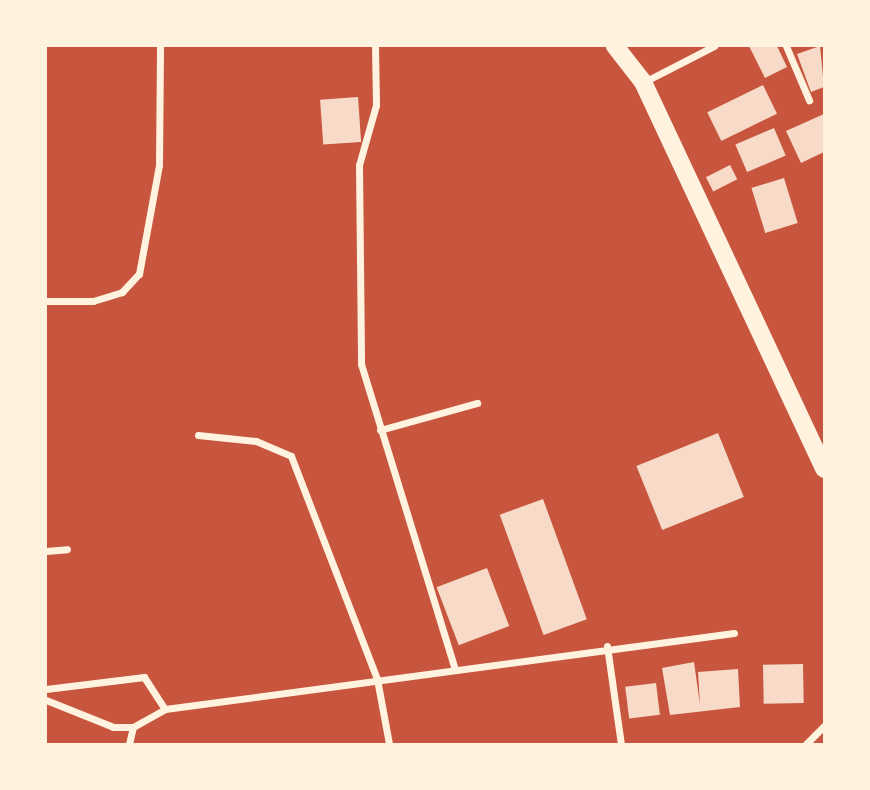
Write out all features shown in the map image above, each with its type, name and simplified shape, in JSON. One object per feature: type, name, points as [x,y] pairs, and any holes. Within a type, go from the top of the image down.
[{"type":"main road","points":[[615,46],[643,82],[824,469]]},
{"type":"street","points":[[46,301],[103,298],[122,292],[139,274],[159,165],[160,46]]},
{"type":"street","points":[[374,46],[376,105],[359,166],[361,364],[455,669]]},
{"type":"street","points":[[643,82],[715,46]]},
{"type":"street","points":[[786,46],[809,100]]},
{"type":"street","points":[[380,430],[477,403]]},
{"type":"street","points":[[198,435],[256,441],[291,456],[377,679],[389,744]]},
{"type":"street","points":[[46,551],[67,549]]},
{"type":"street","points":[[46,700],[113,727],[133,727],[165,709],[607,646],[734,633]]},
{"type":"street","points":[[607,646],[621,744]]},
{"type":"street","points":[[46,689],[144,677],[165,709]]},
{"type":"street","points":[[806,744],[824,726]]},
{"type":"street","points":[[129,744],[133,727]]},
{"type":"building","points":[[749,46],[777,46],[787,67],[765,78]]},
{"type":"building","points":[[820,46],[824,87],[811,92],[797,54]]},
{"type":"building","points":[[763,85],[777,114],[721,141],[707,112]]},
{"type":"building","points":[[358,97],[361,142],[323,145],[320,100]]},
{"type":"building","points":[[824,114],[824,152],[801,163],[786,131]]},
{"type":"building","points":[[774,128],[786,156],[747,172],[735,144]]},
{"type":"building","points":[[730,165],[737,179],[713,192],[706,177]]},
{"type":"building","points":[[784,178],[798,223],[765,233],[751,188]]},
{"type":"building","points":[[718,433],[744,497],[662,530],[636,466]]},
{"type":"building","points":[[543,499],[587,619],[544,635],[500,515]]},
{"type":"building","points":[[487,568],[509,626],[459,645],[437,587]]},
{"type":"building","points":[[694,662],[700,705],[698,672],[738,669],[740,707],[670,715],[662,668]]},
{"type":"building","points":[[803,664],[804,703],[764,704],[763,665]]},
{"type":"building","points":[[656,683],[660,715],[629,719],[625,687]]}]
